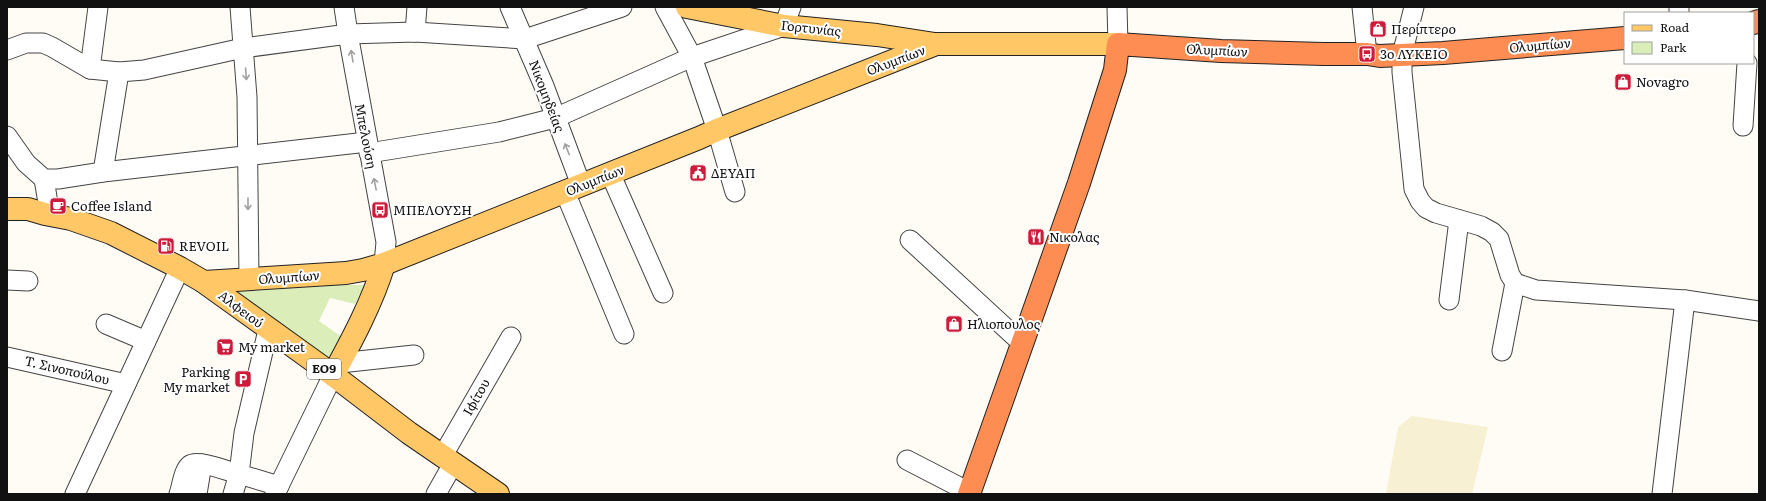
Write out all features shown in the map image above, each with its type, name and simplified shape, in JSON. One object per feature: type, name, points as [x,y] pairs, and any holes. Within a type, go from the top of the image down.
[{"type":"highway","name":"Ολυμπίων","points":[[1118,44],[1220,51],[1367,54],[1380,56],[1443,53],[1624,38]]},
{"type":"highway","points":[[969,493],[1079,183],[1113,78],[1118,44]]},
{"type":"main road","name":"Γορτυνίας","points":[[687,7],[787,16],[877,35],[936,44]]},
{"type":"main road","name":"Ολυμπίων","points":[[204,282],[346,273],[384,264],[936,44],[1118,44]]},
{"type":"main road","name":"Αλφειού","points":[[7,209],[28,209],[71,219],[111,232],[180,268],[204,282],[268,330],[336,369],[448,461],[498,494]]},
{"type":"main road","name":"Αλφειού","points":[[7,220],[27,220],[47,214]]},
{"type":"main road","points":[[336,369],[380,279],[384,264]]},
{"type":"street","points":[[90,68],[98,7]]},
{"type":"street","points":[[240,7],[247,97],[248,280]]},
{"type":"street","name":"Μπελούση","points":[[344,7],[386,242],[384,264]]},
{"type":"street","points":[[415,32],[417,7]]},
{"type":"street","name":"Νικομηδείας","points":[[510,7],[544,86],[555,118],[573,189],[624,334]]},
{"type":"street","points":[[7,50],[26,43],[43,43],[90,68],[119,72],[144,70],[243,48],[348,34],[415,32],[525,39],[622,7]]},
{"type":"street","points":[[666,7],[692,58],[717,130],[735,192]]},
{"type":"street","points":[[1116,7],[1118,44]]},
{"type":"street","points":[[1362,7],[1367,54]]},
{"type":"street","points":[[1414,7],[1402,55],[1405,106],[1414,189],[1426,208],[1436,213],[1481,226],[1492,232],[1499,239],[1510,275],[1515,283],[1536,290],[1685,300],[1759,311]]},
{"type":"street","points":[[7,136],[26,163],[44,179],[58,179],[248,154],[368,148],[499,132],[555,118],[787,16]]},
{"type":"street","points":[[1743,126],[1747,64]]},
{"type":"street","points":[[103,172],[119,72]]},
{"type":"street","points":[[610,174],[663,293]]},
{"type":"street","points":[[44,179],[47,214]]},
{"type":"street","points":[[1449,300],[1459,220]]},
{"type":"street","points":[[910,240],[1023,344]]},
{"type":"street","points":[[75,494],[180,268]]},
{"type":"street","points":[[7,280],[28,281]]},
{"type":"street","points":[[1502,351],[1515,283]]},
{"type":"street","points":[[1662,494],[1685,300]]},
{"type":"street","points":[[106,324],[146,341]]},
{"type":"street","points":[[233,494],[239,474],[244,433],[268,330]]},
{"type":"street","name":"Ιφίτου","points":[[436,494],[448,461],[511,337]]},
{"type":"street","points":[[179,494],[186,472],[190,465],[202,464],[239,474],[277,490],[336,369],[414,355]]},
{"type":"street","name":"Τ. Σινοπούλου","points":[[7,357],[126,384]]},
{"type":"street","points":[[907,460],[969,493]]},
{"type":"street","points":[[197,494],[202,464]]},
{"type":"shaded area","points":[[1412,416],[1488,427],[1472,494],[1386,494],[1398,427]]},
{"type":"green space","points":[[225,285],[365,285],[355,304],[330,298],[319,321],[342,337],[330,359]]},
{"type":"place","name":"Περίπτερο","points":[[1378,29]]},
{"type":"place","name":"3ο ΛΥΚΕΙΟ","points":[[1367,54]]},
{"type":"place","name":"Novagro","points":[[1623,82]]},
{"type":"place","name":"ΔΕΥΑΠ","points":[[698,173]]},
{"type":"place","name":"Coffee Island","points":[[58,206]]},
{"type":"place","name":"ΜΠΕΛΟΥΣΗ","points":[[380,210]]},
{"type":"place","name":"Νικολας","points":[[1036,237]]},
{"type":"place","name":"REVOIL","points":[[166,246]]},
{"type":"place","name":"Ηλιοπουλος","points":[[954,324]]},
{"type":"place","name":"My market","points":[[225,347]]},
{"type":"place","name":"Parking My market","points":[[243,379]]}]
